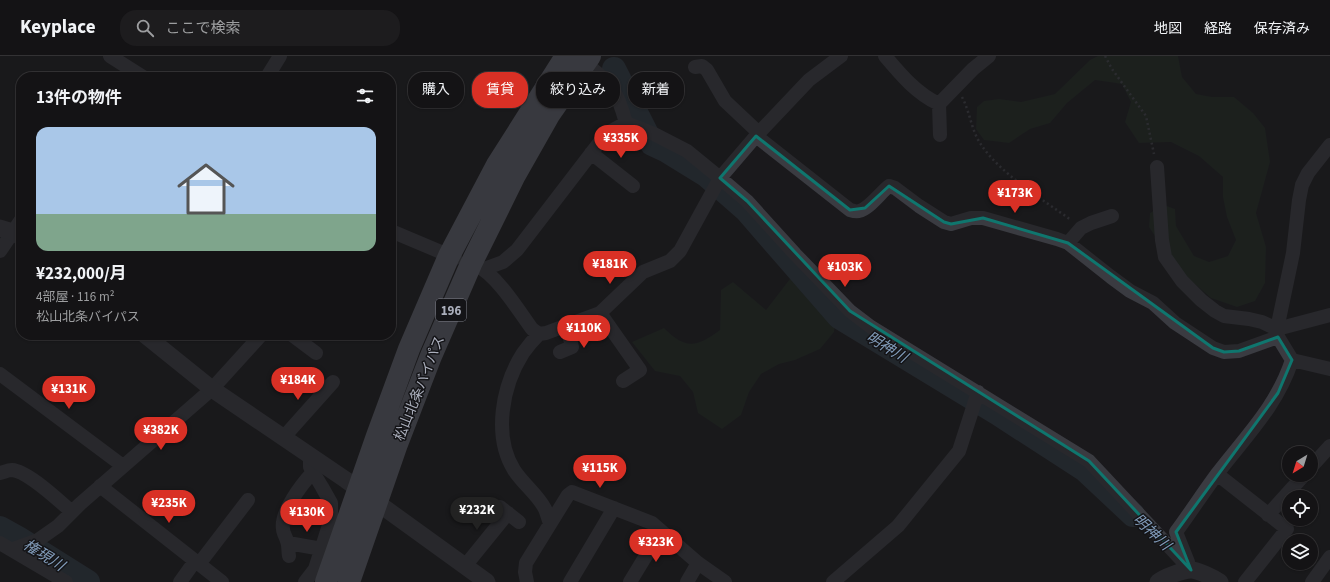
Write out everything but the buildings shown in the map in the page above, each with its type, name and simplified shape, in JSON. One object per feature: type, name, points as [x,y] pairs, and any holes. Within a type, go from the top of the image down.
[{"type":"highway","name":"松山北条バイパス","points":[[326,582],[409,349],[449,256],[497,165],[580,58]]},
{"type":"highway","name":"松山北条バイパス","points":[[349,582],[397,444],[431,356],[478,267],[515,175],[580,58]]},
{"type":"street","points":[[110,56],[125,72]]},
{"type":"street","points":[[270,72],[280,56]]},
{"type":"street","points":[[885,56],[913,87],[939,104]]},
{"type":"street","points":[[940,135],[939,104],[973,68],[989,56]]},
{"type":"street","points":[[550,523],[545,508],[522,482],[513,469],[507,455],[502,432],[502,414],[514,370],[523,353],[539,334],[567,326],[600,313],[643,272],[670,261],[680,251],[720,178],[757,135],[809,80],[837,57]]},
{"type":"street","points":[[580,58],[605,78],[612,87],[632,126]]},
{"type":"street","points":[[696,67],[702,66],[707,70],[725,101],[757,135],[850,210],[859,212],[889,186],[895,188],[944,222],[951,224],[971,218],[983,218],[1068,243],[1130,291],[1153,303],[1175,323],[1213,348],[1224,352],[1239,351],[1278,333],[1330,315]]},
{"type":"street","points":[[478,267],[503,262],[517,250],[606,134],[632,126],[654,134],[687,151],[747,201],[850,312],[871,327],[1089,461],[1191,570],[1214,578],[1220,582]]},
{"type":"street","points":[[1278,333],[1293,253],[1302,185],[1308,173],[1330,145]]},
{"type":"street","points":[[591,153],[633,186]]},
{"type":"street","points":[[1157,166],[1162,240],[1165,257],[1182,281],[1201,300],[1215,311],[1224,316],[1262,322],[1278,333],[1292,360],[1278,393],[1261,419],[1217,474],[1176,532],[1191,570]]},
{"type":"street","points":[[1068,243],[1081,228],[1112,216]]},
{"type":"street","points":[[0,251],[14,229]]},
{"type":"street","points":[[396,233],[478,267],[500,285],[532,329],[539,334]]},
{"type":"street","points":[[600,313],[640,370],[623,381]]},
{"type":"street","points":[[560,352],[572,347],[567,326]]},
{"type":"street","points":[[151,340],[212,389],[283,438],[312,464],[359,490],[377,502],[487,582]]},
{"type":"street","points":[[16,548],[38,540],[58,526],[100,486],[212,389],[256,340]]},
{"type":"street","points":[[299,340],[316,353]]},
{"type":"street","points":[[1292,360],[1330,369]]},
{"type":"street","points":[[0,374],[123,466]]},
{"type":"street","points":[[283,438],[332,382]]},
{"type":"street","points":[[833,582],[898,526],[959,451],[978,392]]},
{"type":"street","points":[[1318,459],[1330,446]]},
{"type":"street","points":[[305,582],[315,569],[331,519],[331,503],[312,464]]},
{"type":"street","points":[[312,464],[287,511],[283,520],[283,529],[288,550],[322,549]]},
{"type":"street","points":[[0,473],[11,470],[23,474],[72,512]]},
{"type":"street","points":[[1217,474],[1287,529],[1245,582]]},
{"type":"street","points":[[1268,515],[1298,482]]},
{"type":"street","points":[[100,486],[222,582]]},
{"type":"street","points":[[527,582],[524,572],[526,563],[568,495],[572,492],[652,523],[698,563],[725,582]]},
{"type":"street","points":[[180,582],[248,500]]},
{"type":"street","points":[[570,582],[614,508]]},
{"type":"street","points":[[465,566],[509,514]]},
{"type":"street","points":[[630,582],[661,531]]},
{"type":"street","points":[[0,543],[16,548],[66,582]]},
{"type":"street","points":[[1312,582],[1330,557]]},
{"type":"street","points":[[686,582],[698,563]]},
{"type":"street","points":[[1158,582],[1164,577],[1191,570]]},
{"type":"path","points":[[1105,56],[1112,69],[1146,116],[1157,166]]},
{"type":"path","points":[[955,88],[966,105],[979,141],[999,166],[1081,228]]},
{"type":"highlighted area","points":[[756,136],[850,210],[865,208],[889,186],[944,222],[951,224],[983,218],[1068,243],[1213,348],[1224,352],[1239,351],[1278,337],[1292,360],[1278,393],[1176,532],[1191,570],[1089,461],[850,311],[747,201],[720,178]]},
{"type":"shaded area","points":[[1098,56],[1178,56],[1182,77],[1196,94],[1212,97],[1234,97],[1253,113],[1265,128],[1270,162],[1256,213],[1266,247],[1265,283],[1255,301],[1237,307],[1211,298],[1189,279],[1167,254],[1149,227],[1150,213],[1164,205],[1175,209],[1176,226],[1194,256],[1209,262],[1228,256],[1236,240],[1227,217],[1223,197],[1223,177],[1199,156],[1171,142],[1139,143],[1125,122],[1131,102],[1122,84],[1095,80],[1067,103],[1050,123],[1030,129],[1009,143],[984,140],[976,129],[977,107],[984,101],[999,99],[1021,102],[1055,94],[1090,60]]},
{"type":"shaded area","points":[[793,275],[835,323],[834,332],[820,349],[795,360],[779,364],[761,374],[749,392],[741,415],[722,429],[698,413],[693,392],[680,376],[655,371],[632,342],[664,328],[685,343],[698,343],[720,330],[721,290],[733,282],[766,310]]},
{"type":"waterway","name":"明神川","points":[[614,69],[652,144],[667,151],[706,175],[746,210],[839,317],[997,413],[1085,470],[1133,515]]},
{"type":"waterway","name":"権現川","points":[[0,528],[88,582]]}]
